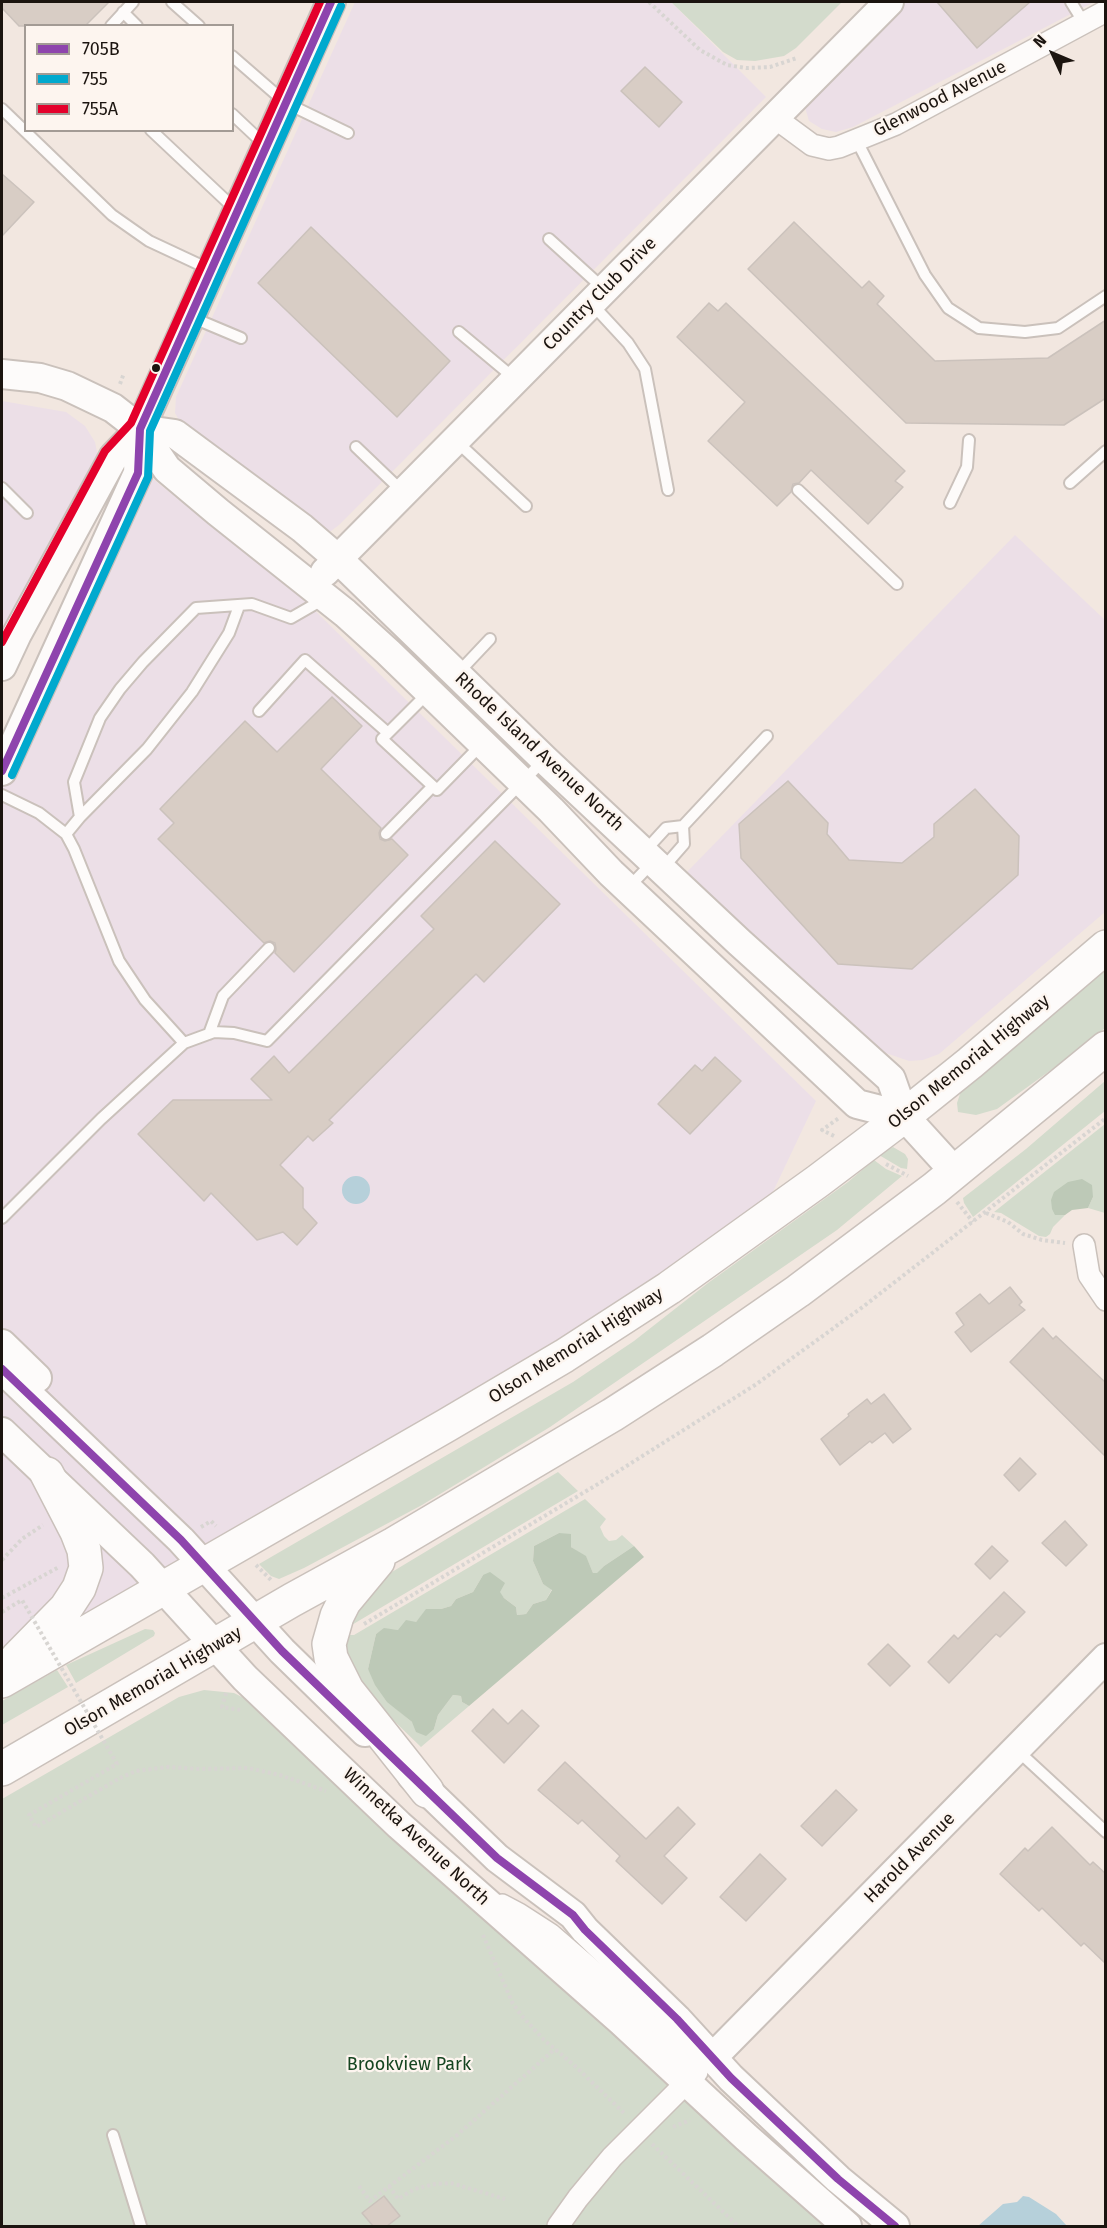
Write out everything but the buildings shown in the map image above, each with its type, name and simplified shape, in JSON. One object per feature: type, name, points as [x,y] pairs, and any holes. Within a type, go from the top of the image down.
[{"type":"highway","name":"Olson Memorial Highway","points":[[2,1680],[447,1425],[669,1288],[904,1116],[1106,947]]},
{"type":"highway","name":"Olson Memorial Highway","points":[[2,1770],[254,1622],[394,1544],[612,1414],[712,1350],[882,1230],[1106,1048]]},
{"type":"highway","points":[[2,1674],[66,1608],[80,1588],[86,1568],[84,1550],[77,1532],[47,1474]]},
{"type":"highway","points":[[394,1544],[344,1602],[332,1629],[330,1651],[335,1668],[347,1690],[427,1791]]},
{"type":"street","points":[[2,666],[21,626],[114,456],[140,429],[331,2]]},
{"type":"street","name":"Country Club Drive","points":[[318,592],[338,559],[889,2]]},
{"type":"street","name":"Glenwood Avenue","points":[[774,117],[798,137],[819,148],[839,147],[896,124],[1106,11]]},
{"type":"street","name":"Rhode Island Avenue North","points":[[2,374],[40,378],[67,386],[112,408],[140,429],[167,469],[362,628],[628,888],[857,1104],[904,1116]]},
{"type":"street","points":[[2,771],[138,473],[140,429]]},
{"type":"street","name":"Rhode Island Avenue North","points":[[140,429],[175,434],[302,528],[338,559],[544,759],[739,942],[891,1079],[904,1116],[955,1172]]},
{"type":"street","points":[[1084,1245],[1089,1275],[1106,1300]]},
{"type":"street","points":[[2,1344],[53,1394],[73,1437]]},
{"type":"street","points":[[2,1369],[181,1540],[282,1652],[497,1858],[573,1916],[677,2019],[731,2078],[830,2172],[895,2226]]},
{"type":"street","name":"Winnetka Avenue North","points":[[2,1432],[117,1540],[245,1678],[399,1825],[847,2226]]},
{"type":"street","name":"Harold Avenue","points":[[713,2057],[1106,1658]]},
{"type":"street","points":[[474,1891],[519,1914],[550,1934],[689,2054],[700,2061],[713,2057]]},
{"type":"street","points":[[558,2226],[612,2157],[713,2057]]},
{"type":"lane","points":[[113,24],[133,2]]},
{"type":"lane","points":[[172,2],[197,24]]},
{"type":"lane","points":[[1071,2],[1084,22]]},
{"type":"lane","points":[[123,12],[135,24]]},
{"type":"lane","points":[[234,58],[286,103],[348,133]]},
{"type":"lane","points":[[2,109],[24,130]]},
{"type":"lane","points":[[234,116],[266,146]]},
{"type":"lane","points":[[26,132],[112,215],[149,241],[211,270]]},
{"type":"lane","points":[[153,132],[237,212]]},
{"type":"lane","points":[[857,141],[924,275],[948,308],[979,328],[1025,332],[1058,328],[1106,296]]},
{"type":"lane","points":[[549,239],[597,296],[645,369],[668,490]]},
{"type":"lane","points":[[190,317],[241,338]]},
{"type":"lane","points":[[459,332],[515,380]]},
{"type":"lane","points":[[455,440],[526,506]]},
{"type":"lane","points":[[950,503],[967,466],[969,440]]},
{"type":"lane","points":[[356,447],[403,493]]},
{"type":"lane","points":[[1070,483],[1105,452]]},
{"type":"lane","points":[[2,488],[27,513]]},
{"type":"lane","points":[[798,490],[897,584]]},
{"type":"lane","points":[[80,817],[74,782],[100,718],[120,689],[196,609],[252,604],[291,618],[318,592]]},
{"type":"lane","points":[[66,834],[147,749],[192,692],[229,633],[239,606]]},
{"type":"lane","points":[[456,674],[490,639]]},
{"type":"lane","points":[[259,711],[305,660],[388,733]]},
{"type":"lane","points":[[429,692],[382,739],[437,790],[483,744]]},
{"type":"lane","points":[[653,861],[666,828],[683,826],[767,736]]},
{"type":"lane","points":[[2,1218],[101,1119],[184,1043],[214,1032],[234,1033],[267,1041],[544,759]]},
{"type":"lane","points":[[386,834],[433,786]]},
{"type":"lane","points":[[2,795],[39,813],[66,834],[119,962],[145,1000],[184,1043]]},
{"type":"lane","points":[[628,888],[653,861],[684,844],[683,826]]},
{"type":"lane","points":[[208,1034],[223,996],[269,948]]},
{"type":"lane","points":[[1017,1750],[1106,1832]]},
{"type":"lane","points":[[113,2135],[141,2226]]},
{"type":"path","points":[[649,2],[700,50],[727,65],[747,68],[770,67],[784,64],[804,54]]},
{"type":"path","points":[[358,1627],[710,1415],[864,1306],[1106,1118]]},
{"type":"path","points":[[986,1213],[1008,1222],[1023,1234],[1042,1240],[1084,1245]]},
{"type":"path","points":[[2,1560],[22,1539],[48,1522]]},
{"type":"path","points":[[2,1598],[46,1572]]},
{"type":"path","points":[[2,1612],[22,1600],[117,1764],[29,1815],[36,1827],[120,1778],[136,1771],[168,1767],[248,1768],[280,1775],[336,1795]]},
{"type":"path","points":[[478,1927],[489,1946],[512,2002],[532,2028],[574,2065],[738,2226]]},
{"type":"path","points":[[359,2186],[370,2201],[456,2136],[555,2049]]},
{"type":"path","points":[[389,2186],[398,2199],[415,2189],[451,2183],[505,2199]]},
{"type":"shaded area","points":[[355,2],[671,2],[766,97],[331,531],[318,529],[182,425],[175,413],[176,397]]},
{"type":"shaded area","points":[[905,2],[1094,2],[853,127],[836,132],[822,129],[809,121],[805,107],[811,96]]},
{"type":"shaded area","points":[[2,401],[66,412],[85,426],[95,442],[98,457],[2,636]]},
{"type":"shaded area","points":[[148,475],[300,596],[816,1101],[771,1196],[602,1314],[297,1493],[2,1662],[2,784]]},
{"type":"shaded area","points":[[1015,535],[1105,620],[1105,912],[939,1054],[923,1060],[909,1061],[880,1051],[684,875]]},
{"type":"green space","points":[[671,2],[842,2],[796,48],[784,56],[755,61],[737,60],[723,52]]},
{"type":"green space","points":[[1105,967],[1105,1028],[997,1109],[976,1115],[958,1112],[957,1103],[961,1091],[1066,1003]]},
{"type":"green space","points":[[1105,1081],[1105,1111],[973,1217],[963,1198],[1026,1149]]},
{"type":"green space","points":[[1105,1124],[1105,1213],[1088,1208],[1093,1197],[1055,1214],[1065,1215],[1046,1237],[1039,1236],[1001,1213],[994,1212]]},
{"type":"green space","points":[[893,1147],[905,1154],[908,1159],[907,1169],[879,1155]]},
{"type":"green space","points":[[874,1160],[886,1169],[902,1176],[837,1230],[550,1427],[422,1505],[304,1568],[279,1579],[271,1576],[259,1564],[573,1382],[634,1341],[708,1283],[848,1182]]},
{"type":"green space","points":[[1082,1179],[1092,1185],[1093,1197],[1088,1208],[1072,1210],[1065,1215],[1055,1215],[1051,1200],[1054,1192],[1068,1182]]},
{"type":"green space","points":[[558,1472],[578,1491],[350,1626],[372,1584]]},
{"type":"green space","points":[[585,1499],[606,1519],[600,1527],[609,1541],[616,1540],[622,1535],[634,1546],[604,1566],[597,1574],[593,1573],[586,1557],[571,1547],[559,1533],[534,1546],[533,1561],[543,1584],[552,1589],[546,1600],[533,1604],[526,1614],[517,1615],[516,1607],[504,1598],[483,1575],[473,1592],[456,1599],[451,1606],[427,1609],[416,1622],[398,1630],[384,1629],[376,1634],[368,1669],[400,1712],[412,1722],[434,1729],[438,1715],[453,1695],[461,1696],[462,1702],[469,1706],[421,1747],[361,1689],[344,1653],[348,1635],[354,1635]]},
{"type":"green space","points":[[559,1533],[571,1534],[571,1547],[586,1556],[593,1573],[597,1573],[634,1546],[644,1557],[469,1706],[462,1702],[461,1696],[453,1695],[438,1715],[434,1729],[426,1736],[416,1732],[412,1722],[387,1702],[375,1685],[368,1669],[376,1634],[384,1628],[398,1630],[406,1620],[416,1622],[426,1609],[451,1606],[456,1599],[473,1592],[483,1575],[490,1572],[505,1583],[500,1592],[516,1607],[517,1615],[526,1614],[533,1604],[546,1600],[552,1590],[543,1584],[533,1561],[534,1546]]},
{"type":"green space","points":[[145,1629],[153,1630],[154,1636],[76,1683],[66,1665]]},
{"type":"green space","points":[[57,1670],[68,1687],[2,1725],[2,1701]]},
{"type":"green space","name":"Brookview Park","points":[[204,1690],[234,1693],[250,1701],[831,2226],[2,2226],[2,1799],[179,1697]]},
{"type":"water","points":[[356,1176],[366,1180],[370,1190],[366,1200],[356,1204],[346,1200],[342,1190],[346,1180]]},
{"type":"water","points":[[1023,2196],[1029,2197],[1056,2214],[1067,2226],[978,2226],[1003,2204],[1017,2202]]},
{"type":"transit line","name":"755A","points":[[2,642],[105,451],[131,423],[320,2]]},
{"type":"transit line","name":"705B","points":[[2,771],[138,473],[140,429],[331,2]]},
{"type":"transit line","name":"755","points":[[12,775],[148,477],[150,431],[341,6]]},
{"type":"transit line","name":"705B","points":[[2,1369],[181,1540],[282,1651],[497,1858],[573,1915],[585,1930],[677,2019],[731,2078],[838,2179],[895,2226]]}]
